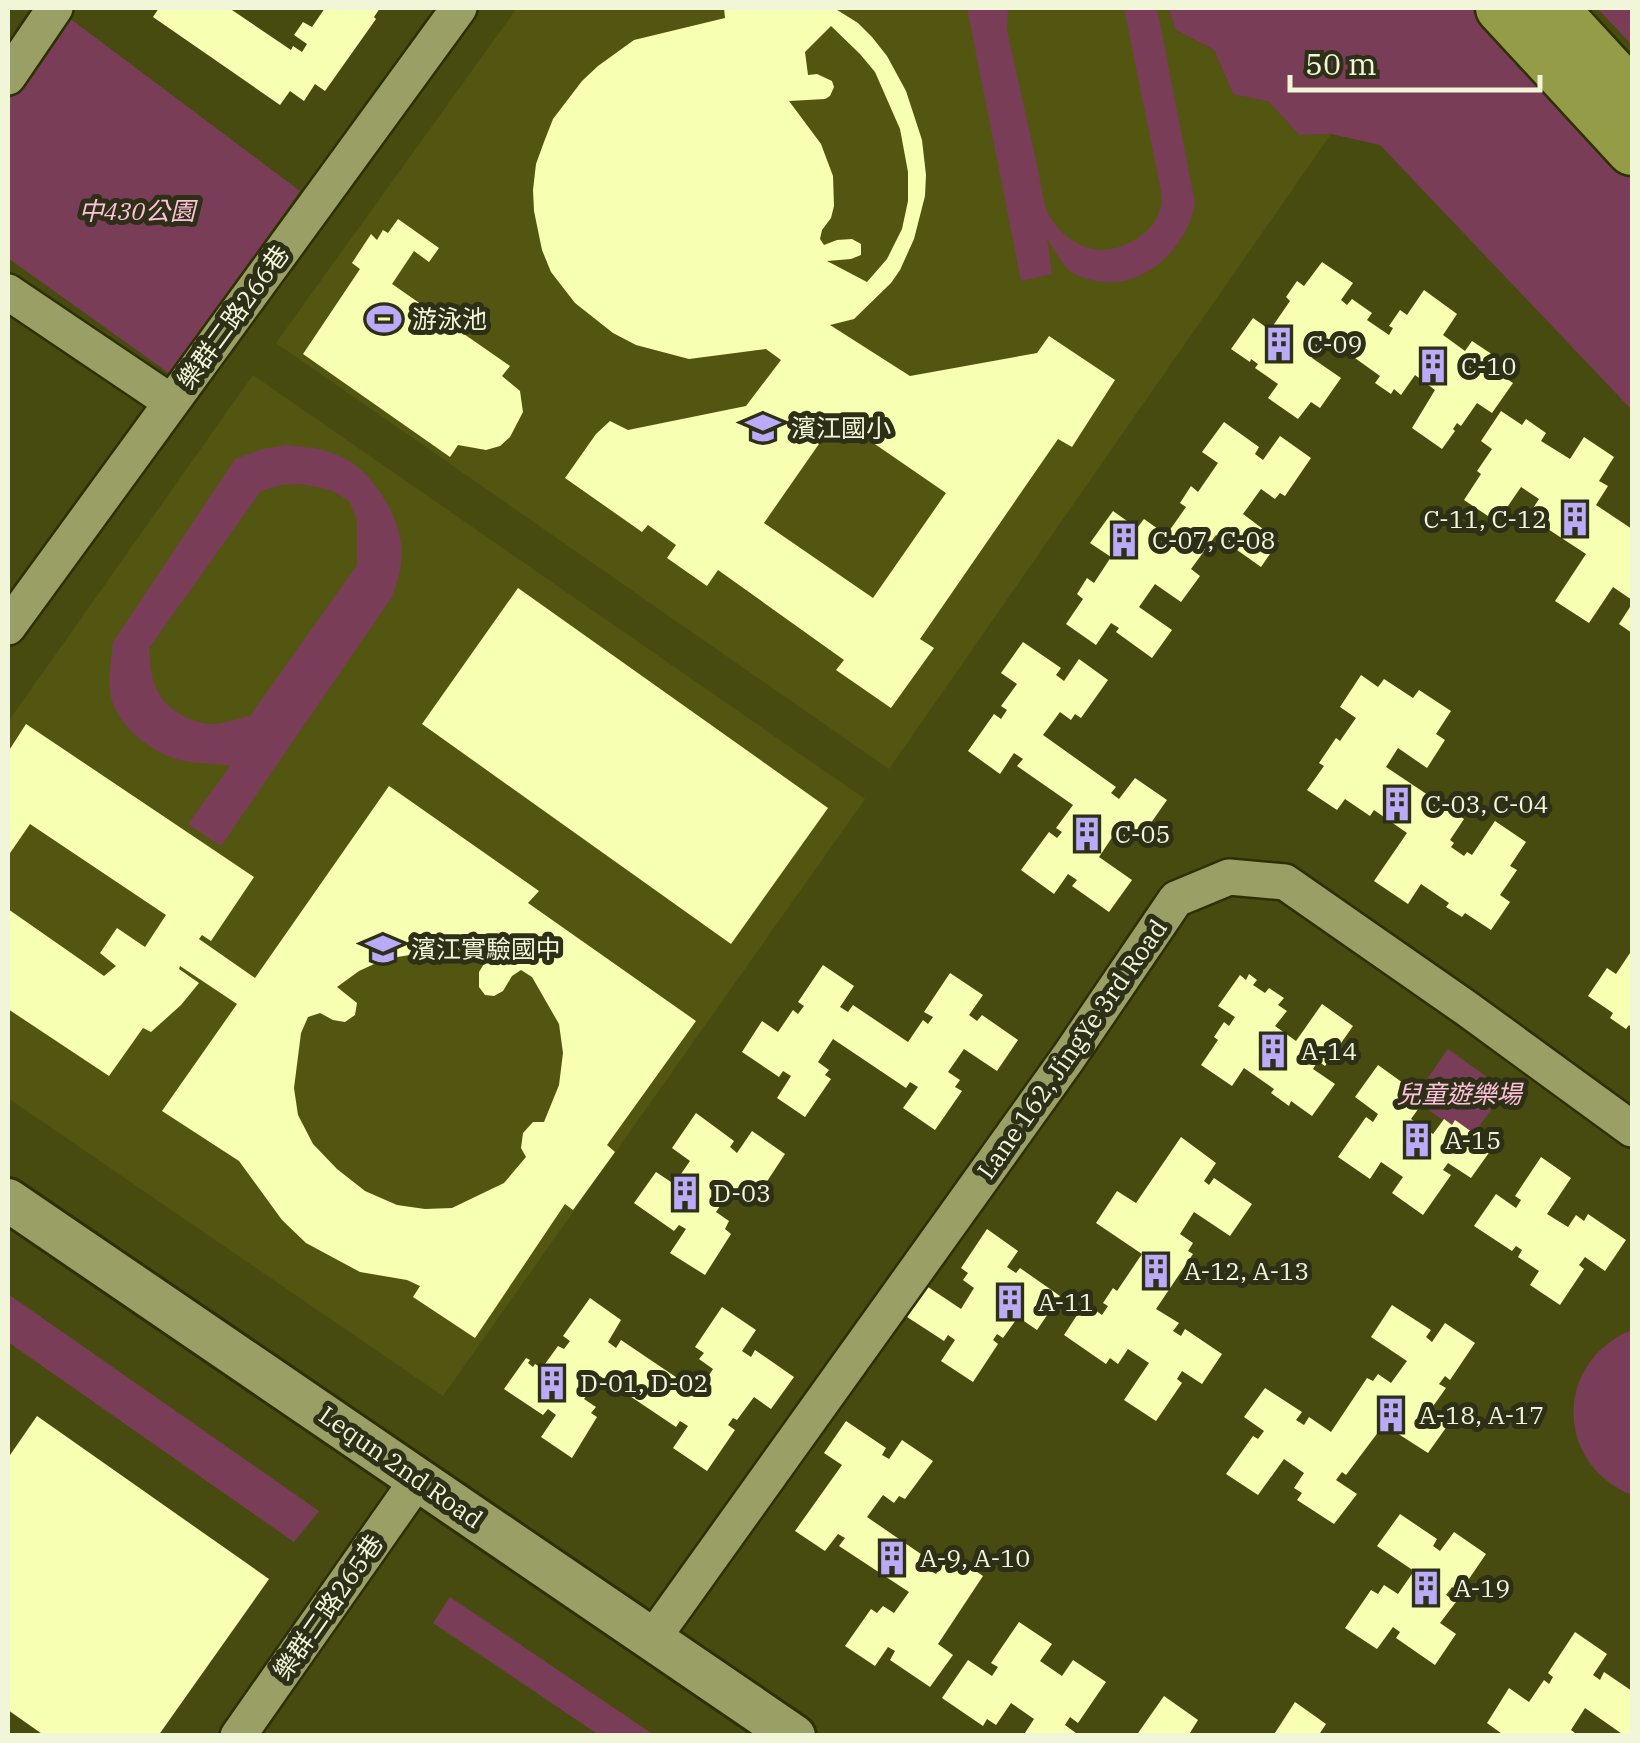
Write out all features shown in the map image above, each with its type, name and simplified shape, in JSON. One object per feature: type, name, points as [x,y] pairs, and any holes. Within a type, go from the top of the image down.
[{"type":"main road","points":[[1501,8],[1632,150]]},
{"type":"main road","points":[[1552,8],[1632,95]]},
{"type":"street","points":[[8,76],[55,8]]},
{"type":"street","name":"樂群二路266巷","points":[[8,627],[459,8]]},
{"type":"street","points":[[8,292],[172,402]]},
{"type":"street","name":"Lane 162, JingYe 3rd Road","points":[[653,1638],[1068,1058],[1176,899],[1229,877],[1285,882],[1632,1129]]},
{"type":"street","name":"Lequn 2nd Road","points":[[8,1200],[763,1736]]},
{"type":"street","name":"Lequn 2nd Road","points":[[8,1214],[412,1485],[653,1638],[794,1736]]},
{"type":"street","name":"樂群二路265巷","points":[[238,1736],[412,1485]]},
{"type":"shaded area","name":"濱江國小","points":[[517,8],[1168,8],[1176,30],[1214,50],[1233,94],[1269,102],[1299,135],[1331,134],[889,769],[276,343]]},
{"type":"shaded area","name":"濱江實驗國中","points":[[253,375],[865,799],[443,1396],[8,1098],[8,722]]},
{"type":"green space","points":[[967,8],[1008,8],[1007,30],[1047,211],[1074,242],[1106,250],[1142,235],[1153,224],[1161,204],[1124,8],[1157,8],[1195,203],[1182,236],[1159,264],[1128,280],[1092,280],[1070,271],[1047,238],[1052,274],[1021,281]]},
{"type":"green space","points":[[1168,8],[1473,8],[1632,177],[1632,410],[1380,145],[1331,134],[1299,135],[1269,102],[1233,94],[1214,50],[1176,30]]},
{"type":"green space","points":[[1597,8],[1632,8],[1632,45]]},
{"type":"green space","name":"中430公園","points":[[64,14],[300,191],[170,374],[8,258],[8,98]]},
{"type":"green space","points":[[287,445],[321,450],[340,456],[362,471],[380,492],[394,518],[401,543],[401,564],[392,597],[221,846],[188,824],[230,766],[173,758],[142,741],[113,704],[110,665],[113,642],[235,459]],"holes":[[[300,484],[331,490],[349,501],[357,520],[357,565],[250,716],[212,724],[197,722],[175,711],[156,689],[149,648],[261,491]]]},
{"type":"green space","name":"兒童遊樂場","points":[[1448,1049],[1505,1090],[1470,1139],[1413,1099]]},
{"type":"green space","points":[[8,1294],[319,1511],[294,1542],[8,1342]]},
{"type":"green space","points":[[1632,1330],[1632,1495],[1606,1480],[1588,1460],[1577,1437],[1574,1412],[1577,1388],[1588,1364],[1606,1345]]},
{"type":"green space","points":[[450,1597],[654,1735],[599,1735],[433,1623]]},
{"type":"building","points":[[159,8],[229,8],[291,50],[293,46],[302,52],[307,44],[294,35],[303,22],[312,27],[325,8],[380,8],[325,91],[315,84],[304,101],[290,91],[280,105],[153,17]]},
{"type":"building","points":[[724,8],[834,8],[872,37],[906,91],[922,140],[926,175],[914,239],[891,283],[854,319],[830,325],[910,376],[1037,353],[1049,336],[1115,380],[1072,447],[1058,439],[920,639],[934,648],[891,708],[836,670],[844,660],[718,570],[707,586],[667,558],[676,545],[648,525],[642,532],[565,478],[610,421],[628,430],[746,406],[781,360],[766,349],[689,359],[636,345],[613,333],[575,303],[551,272],[534,211],[536,164],[544,142],[553,119],[582,81],[634,40],[725,18]],"holes":[[[831,26],[875,72],[900,129],[908,172],[908,201],[902,229],[887,259],[867,282],[827,261],[861,255],[861,244],[852,239],[824,245],[820,239],[834,206],[833,176],[821,144],[789,101],[830,96],[832,81],[817,74],[808,75],[805,52]],[[837,418],[946,493],[873,598],[764,523]]]},
{"type":"building","name":"游泳池","points":[[398,219],[439,248],[429,262],[414,251],[392,284],[510,366],[502,376],[520,391],[523,412],[510,437],[500,446],[486,450],[458,445],[450,457],[303,354],[360,269],[352,263],[371,234],[377,240]]},
{"type":"building","points":[[1322,262],[1353,283],[1341,300],[1347,305],[1352,299],[1372,313],[1367,320],[1389,335],[1393,328],[1389,326],[1400,310],[1407,315],[1424,290],[1457,314],[1443,335],[1465,351],[1472,341],[1502,361],[1495,371],[1513,383],[1492,413],[1477,403],[1461,426],[1457,423],[1442,449],[1412,428],[1435,390],[1415,375],[1401,395],[1394,389],[1391,394],[1375,383],[1380,376],[1327,338],[1312,358],[1341,378],[1320,408],[1311,402],[1298,419],[1268,398],[1278,384],[1255,368],[1258,364],[1231,349],[1253,318],[1270,330],[1290,301],[1286,297],[1297,281],[1304,286]]},
{"type":"building","name":"C-11, C-12","points":[[1501,411],[1522,425],[1526,419],[1546,433],[1541,441],[1570,459],[1584,437],[1614,457],[1599,481],[1608,486],[1596,505],[1632,529],[1632,600],[1613,587],[1589,623],[1555,601],[1586,554],[1528,516],[1539,499],[1521,487],[1497,522],[1464,500],[1492,449],[1481,441]]},
{"type":"building","name":"C-07, C-08","points":[[1224,422],[1259,447],[1255,454],[1263,460],[1280,436],[1311,458],[1285,496],[1280,493],[1275,499],[1261,489],[1243,514],[1279,541],[1261,567],[1216,535],[1191,569],[1200,576],[1181,602],[1155,584],[1139,607],[1172,630],[1152,658],[1116,632],[1119,628],[1111,623],[1096,645],[1066,624],[1083,599],[1077,594],[1087,578],[1094,583],[1111,557],[1090,543],[1113,511],[1137,528],[1144,519],[1161,531],[1155,539],[1160,544],[1186,507],[1180,503],[1191,486],[1198,492],[1218,463],[1202,452]]},
{"type":"building","points":[[518,588],[828,808],[731,944],[422,724]]},
{"type":"building","points":[[1632,604],[1632,633],[1619,624]]},
{"type":"building","points":[[1023,642],[1061,668],[1056,675],[1064,681],[1079,659],[1108,680],[1081,718],[1075,714],[1071,720],[1060,712],[1043,735],[1116,787],[1111,793],[1119,799],[1135,778],[1167,800],[1139,840],[1132,836],[1128,842],[1115,833],[1099,857],[1132,880],[1109,912],[1072,886],[1077,880],[1068,874],[1054,894],[1021,870],[1049,832],[1057,838],[1062,832],[1056,828],[1073,805],[1017,766],[1023,759],[1014,753],[1000,774],[968,751],[994,714],[1001,719],[1007,710],[1001,706],[1017,684],[1001,673]]},
{"type":"building","name":"C-03, C-04","points":[[1361,675],[1378,687],[1384,679],[1413,698],[1419,690],[1451,711],[1436,734],[1445,740],[1427,768],[1398,748],[1386,767],[1464,819],[1450,840],[1454,843],[1451,847],[1464,856],[1467,852],[1472,855],[1495,821],[1526,842],[1510,866],[1517,870],[1500,895],[1510,902],[1491,930],[1465,913],[1462,917],[1446,907],[1449,903],[1421,884],[1408,904],[1374,881],[1407,833],[1374,810],[1370,816],[1345,799],[1337,810],[1307,790],[1324,766],[1319,763],[1336,738],[1340,741],[1356,718],[1340,707]]},
{"type":"building","points":[[26,724],[254,877],[211,941],[202,935],[199,939],[255,978],[389,786],[539,891],[528,903],[696,1021],[607,1145],[615,1152],[573,1210],[565,1204],[475,1338],[413,1297],[420,1286],[360,1272],[306,1243],[282,1220],[239,1161],[162,1111],[237,1004],[180,966],[199,983],[151,1032],[143,1028],[109,1076],[8,1009],[8,909],[104,976],[116,966],[100,953],[117,928],[145,947],[166,915],[30,824],[8,856],[8,752]],"holes":[[[447,949],[475,950],[487,959],[479,972],[479,987],[485,995],[503,991],[521,970],[532,977],[559,1024],[563,1053],[559,1085],[544,1122],[533,1122],[523,1133],[521,1148],[526,1157],[504,1183],[452,1208],[397,1205],[365,1191],[313,1144],[298,1115],[294,1088],[301,1033],[308,1017],[320,1013],[345,1022],[355,1015],[357,1003],[337,987],[359,971],[385,959]]]},
{"type":"building","points":[[1632,950],[1632,1028],[1629,1025],[1626,1029],[1610,1018],[1613,1013],[1588,996],[1607,968],[1616,974]]},
{"type":"building","points":[[823,965],[854,986],[840,1007],[848,1012],[853,1005],[908,1042],[923,1020],[928,1024],[933,1017],[924,1012],[950,973],[983,995],[969,1015],[977,1021],[982,1015],[1018,1040],[997,1071],[964,1049],[948,1072],[960,1080],[955,1087],[962,1091],[935,1130],[903,1108],[918,1087],[910,1082],[906,1088],[833,1039],[818,1062],[829,1070],[825,1075],[831,1079],[805,1117],[777,1098],[791,1076],[783,1071],[779,1077],[742,1052],[762,1021],[778,1032],[793,1010],[798,1014],[804,1006],[798,1002]]},
{"type":"building","name":"A-14","points":[[1249,974],[1257,980],[1253,985],[1265,993],[1269,988],[1284,998],[1278,1005],[1287,1011],[1275,1026],[1296,1041],[1322,1004],[1353,1026],[1325,1066],[1318,1061],[1313,1069],[1335,1084],[1312,1116],[1291,1101],[1289,1106],[1271,1093],[1274,1089],[1244,1068],[1232,1086],[1201,1065],[1218,1040],[1214,1037],[1224,1022],[1229,1026],[1235,1017],[1218,1006],[1240,975],[1246,980]]},
{"type":"building","name":"A-15","points":[[1378,1065],[1417,1093],[1413,1099],[1421,1105],[1411,1119],[1433,1134],[1444,1119],[1452,1125],[1455,1120],[1493,1147],[1471,1178],[1448,1163],[1443,1170],[1451,1175],[1423,1215],[1392,1193],[1403,1177],[1381,1162],[1370,1179],[1338,1157],[1366,1117],[1373,1122],[1378,1114],[1355,1097]]},
{"type":"building","name":"D-03","points":[[696,1113],[734,1141],[730,1147],[737,1153],[752,1131],[785,1154],[758,1195],[751,1191],[745,1200],[730,1191],[716,1212],[729,1221],[725,1229],[731,1234],[705,1275],[670,1253],[686,1229],[679,1225],[674,1231],[634,1203],[656,1172],[674,1184],[690,1161],[672,1148]]},
{"type":"building","name":"A-12, A-13","points":[[1181,1137],[1216,1163],[1204,1181],[1209,1185],[1214,1178],[1252,1204],[1230,1236],[1194,1212],[1180,1234],[1193,1243],[1188,1251],[1193,1254],[1156,1309],[1179,1323],[1173,1331],[1181,1336],[1185,1329],[1222,1354],[1202,1384],[1182,1371],[1177,1379],[1182,1383],[1156,1421],[1124,1400],[1149,1363],[1128,1349],[1118,1364],[1110,1358],[1106,1364],[1064,1335],[1085,1303],[1102,1315],[1108,1306],[1103,1303],[1113,1288],[1117,1291],[1142,1254],[1096,1223],[1117,1191],[1136,1203]]},
{"type":"building","points":[[1541,1157],[1571,1178],[1547,1214],[1568,1227],[1576,1215],[1584,1221],[1588,1214],[1626,1240],[1605,1271],[1585,1257],[1579,1265],[1584,1269],[1560,1305],[1530,1285],[1539,1271],[1518,1257],[1522,1250],[1516,1246],[1512,1251],[1474,1226],[1496,1194],[1516,1208],[1521,1200],[1515,1196]]},
{"type":"building","name":"A-11","points":[[987,1229],[1018,1251],[1007,1267],[1016,1273],[1020,1268],[1060,1296],[1037,1330],[1018,1317],[1003,1338],[997,1334],[993,1340],[998,1344],[973,1382],[941,1361],[955,1340],[948,1335],[944,1341],[904,1315],[925,1285],[961,1309],[974,1288],[963,1280],[968,1273],[961,1268]]},
{"type":"building","name":"D-01, D-02","points":[[590,1298],[621,1320],[608,1342],[616,1348],[621,1340],[698,1392],[713,1369],[699,1359],[704,1353],[695,1347],[722,1307],[756,1330],[742,1351],[751,1357],[755,1350],[794,1377],[771,1409],[754,1397],[737,1420],[733,1418],[728,1425],[735,1430],[707,1471],[673,1448],[688,1426],[680,1421],[676,1427],[600,1376],[584,1399],[596,1407],[591,1413],[597,1417],[572,1458],[541,1437],[556,1415],[548,1409],[543,1415],[504,1389],[526,1358],[533,1367],[535,1364],[542,1368],[558,1346],[564,1349],[570,1341],[563,1336]]},
{"type":"building","name":"A-18, A-17","points":[[1392,1305],[1431,1330],[1426,1337],[1432,1342],[1445,1323],[1475,1343],[1450,1380],[1445,1376],[1439,1384],[1446,1388],[1431,1409],[1450,1422],[1428,1453],[1389,1428],[1393,1422],[1388,1419],[1346,1475],[1342,1472],[1336,1480],[1357,1494],[1334,1524],[1297,1500],[1302,1493],[1294,1488],[1304,1473],[1284,1459],[1258,1495],[1226,1474],[1253,1436],[1258,1439],[1264,1431],[1244,1417],[1265,1388],[1302,1412],[1296,1420],[1304,1425],[1309,1417],[1331,1432],[1367,1378],[1373,1381],[1378,1374],[1391,1383],[1407,1361],[1371,1337]]},
{"type":"building","points":[[37,1416],[269,1579],[158,1736],[45,1736],[8,1710],[8,1458]]},
{"type":"building","name":"A-9, A-10","points":[[846,1421],[886,1448],[882,1455],[889,1459],[902,1440],[933,1461],[905,1499],[899,1496],[894,1503],[883,1495],[867,1517],[934,1563],[929,1570],[936,1574],[951,1554],[983,1576],[938,1644],[953,1655],[930,1687],[890,1660],[895,1651],[888,1647],[875,1666],[845,1646],[871,1609],[877,1613],[883,1606],[894,1613],[909,1592],[839,1546],[845,1538],[838,1534],[825,1551],[795,1531],[842,1465],[824,1453]]},
{"type":"building","name":"A-19","points":[[1400,1514],[1437,1539],[1433,1546],[1440,1551],[1454,1532],[1486,1554],[1460,1592],[1452,1587],[1446,1595],[1456,1602],[1440,1623],[1456,1634],[1435,1665],[1396,1638],[1400,1632],[1393,1627],[1377,1649],[1345,1628],[1371,1590],[1378,1594],[1384,1585],[1398,1594],[1414,1571],[1377,1546]]},
{"type":"building","points":[[1019,1622],[1052,1644],[1040,1661],[1062,1676],[1073,1660],[1106,1682],[1078,1723],[1070,1717],[1065,1725],[1080,1736],[1023,1736],[1034,1719],[1011,1703],[996,1725],[987,1719],[983,1726],[942,1698],[968,1660],[992,1676],[998,1667],[991,1663]]},
{"type":"building","points":[[1575,1632],[1607,1654],[1593,1675],[1600,1680],[1604,1672],[1632,1691],[1632,1736],[1625,1736],[1585,1708],[1571,1730],[1579,1736],[1505,1736],[1487,1723],[1509,1688],[1529,1702],[1544,1680],[1549,1684],[1553,1677],[1548,1673]]},
{"type":"building","points":[[1164,1696],[1198,1720],[1188,1736],[1136,1736]]},
{"type":"building","points":[[1295,1702],[1326,1724],[1318,1736],[1273,1736]]},
{"type":"place","name":"游泳池","points":[[384,319]]},
{"type":"place","name":"C-09","points":[[1279,344]]},
{"type":"place","name":"C-10","points":[[1433,366]]},
{"type":"place","name":"濱江國小","points":[[763,428]]},
{"type":"place","name":"C-11, C-12","points":[[1575,519]]},
{"type":"place","name":"C-07, C-08","points":[[1124,540]]},
{"type":"place","name":"C-03, C-04","points":[[1397,804]]},
{"type":"place","name":"C-05","points":[[1087,834]]},
{"type":"place","name":"濱江實驗國中","points":[[383,949]]},
{"type":"place","name":"A-14","points":[[1273,1051]]},
{"type":"place","name":"A-15","points":[[1417,1140]]},
{"type":"place","name":"D-03","points":[[685,1193]]},
{"type":"place","name":"A-12, A-13","points":[[1156,1271]]},
{"type":"place","name":"A-11","points":[[1010,1302]]},
{"type":"place","name":"D-01, D-02","points":[[552,1383]]},
{"type":"place","name":"A-18, A-17","points":[[1391,1415]]},
{"type":"place","name":"A-9, A-10","points":[[892,1558]]},
{"type":"place","name":"A-19","points":[[1426,1588]]}]
